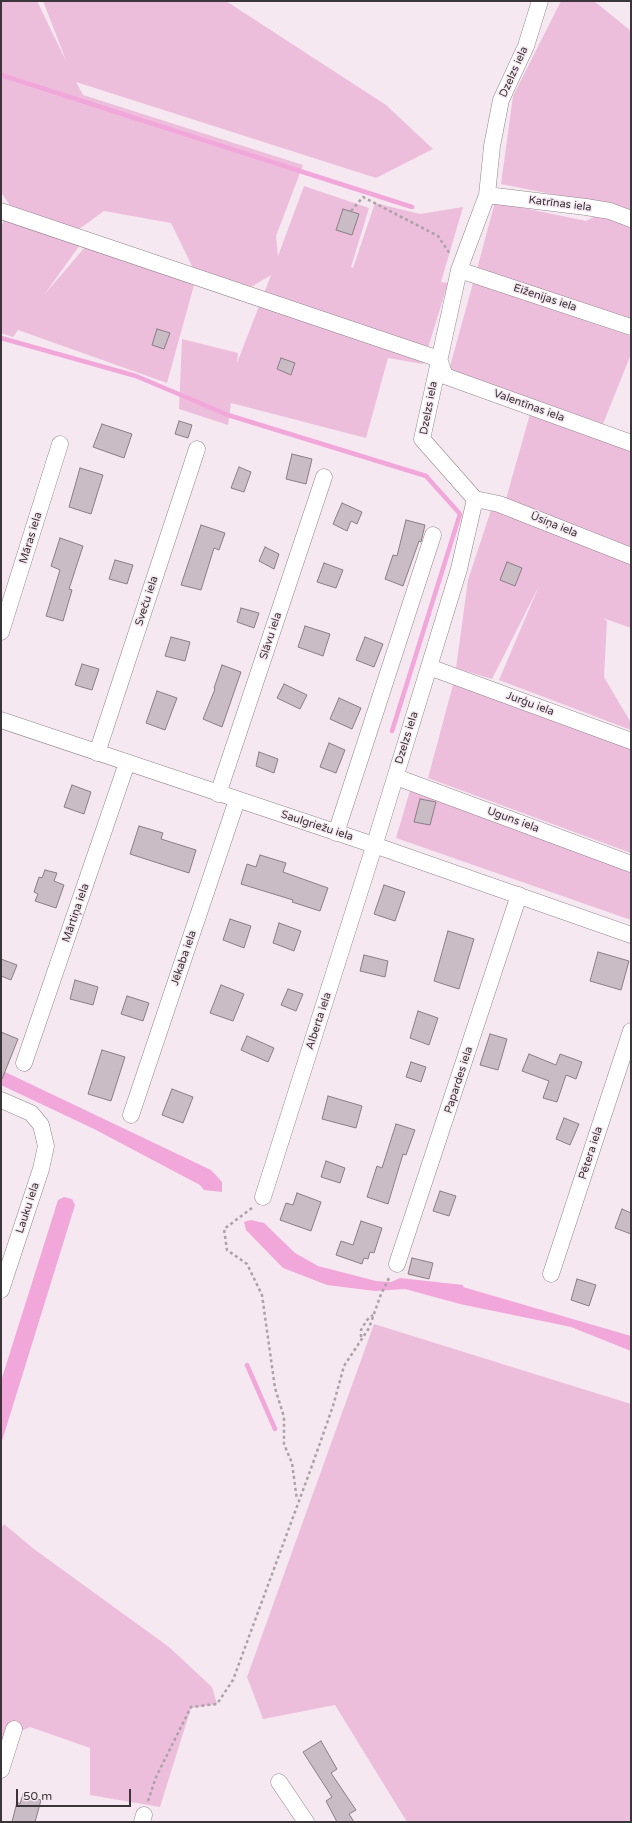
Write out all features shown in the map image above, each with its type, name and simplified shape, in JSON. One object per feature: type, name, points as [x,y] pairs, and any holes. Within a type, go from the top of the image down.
[{"type":"street","name":"Dzelzs iela","points":[[374,845],[459,569],[475,499],[422,439],[459,270],[487,195],[492,146],[500,100],[526,46],[540,1]]},
{"type":"street","name":"Katrīnas iela","points":[[487,195],[586,207],[610,211],[631,219]]},
{"type":"street","points":[[1,211],[439,359]]},
{"type":"street","name":"Eiženijas iela","points":[[459,270],[631,327]]},
{"type":"street","name":"Valentīnas iela","points":[[439,359],[445,376],[631,443]]},
{"type":"street","name":"Māras iela","points":[[1,632],[60,444]]},
{"type":"street","name":"Sveču iela","points":[[97,753],[197,449]]},
{"type":"street","name":"Slāvu iela","points":[[218,794],[324,477]]},
{"type":"street","name":"Ūsiņa iela","points":[[475,499],[499,504],[631,556]]},
{"type":"street","points":[[336,832],[433,535]]},
{"type":"street","name":"Jurģu iela","points":[[429,667],[631,742]]},
{"type":"street","name":"Saulgriežu iela","points":[[1,720],[218,794],[336,832],[631,935]]},
{"type":"street","name":"Mārtiņa iela","points":[[24,1063],[126,763]]},
{"type":"street","name":"Uguns iela","points":[[396,777],[631,864]]},
{"type":"street","name":"Jēkaba iela","points":[[131,1114],[237,800]]},
{"type":"street","name":"Alberta iela","points":[[263,1198],[374,845]]},
{"type":"street","name":"Papardes iela","points":[[397,1264],[519,895]]},
{"type":"street","name":"Pētera iela","points":[[551,1274],[631,1031]]},
{"type":"street","name":"Lauku iela","points":[[1,1100],[31,1113],[41,1125],[46,1146],[41,1169],[1,1290]]},
{"type":"street","points":[[1,1770],[14,1729]]},
{"type":"street","points":[[279,1782],[306,1822]]},
{"type":"path","points":[[351,211],[363,197],[438,236],[459,270]]},
{"type":"path","points":[[263,1198],[224,1229],[227,1250],[247,1264],[262,1295],[275,1388],[284,1416],[284,1444],[292,1463],[297,1502]]},
{"type":"path","points":[[143,1818],[156,1777],[191,1708],[217,1704],[233,1680],[333,1406],[344,1366],[369,1328],[388,1278]]},
{"type":"path","points":[[361,1338],[362,1330],[367,1320],[374,1314]]},
{"type":"shaded area","points":[[1,1],[37,1],[67,63],[43,1],[226,1],[386,105],[433,149],[376,178],[76,82],[83,95],[303,165],[276,236],[278,256],[304,186],[369,208],[351,267],[353,268],[375,203],[420,214],[463,207],[441,282],[448,283],[423,364],[388,358],[366,438],[231,403],[228,425],[179,409],[182,339],[238,353],[237,363],[271,275],[241,293],[194,270],[171,223],[104,211],[75,232],[11,207],[1,192]]},
{"type":"shaded area","points":[[561,1],[594,1],[631,31],[631,214],[602,204],[501,184],[513,96]]},
{"type":"shaded area","points":[[495,202],[586,221],[599,214],[631,225],[631,321],[477,269]]},
{"type":"shaded area","points":[[4,220],[80,245],[44,295],[85,247],[194,285],[167,383],[18,330],[13,337],[1,333],[1,227]]},
{"type":"shaded area","points":[[473,283],[631,336],[631,354],[603,424],[449,370]]},
{"type":"shaded area","points":[[530,414],[631,449],[631,548],[506,499]]},
{"type":"shaded area","points":[[492,507],[631,560],[631,628],[603,618],[607,621],[604,677],[631,723],[631,730],[499,680],[539,586],[492,679],[456,668],[468,580]]},
{"type":"shaded area","points":[[454,681],[631,747],[631,853],[428,778]]},
{"type":"shaded area","points":[[411,787],[631,868],[631,920],[396,838]]},
{"type":"shaded area","points":[[1,1070],[211,1170],[222,1182],[222,1192],[204,1190],[200,1185],[94,1129],[1,1085]]},
{"type":"shaded area","points":[[64,1197],[72,1199],[75,1205],[1,1444],[1,1381],[58,1200]]},
{"type":"shaded area","points":[[251,1220],[264,1223],[295,1253],[318,1266],[376,1281],[391,1282],[400,1278],[463,1285],[463,1287],[631,1336],[631,1351],[571,1327],[460,1304],[405,1289],[375,1291],[327,1285],[283,1268],[246,1230],[244,1222]]},
{"type":"shaded area","points":[[374,1324],[631,1404],[631,1822],[407,1822],[335,1705],[263,1719],[247,1677]]},
{"type":"shaded area","points":[[4,1524],[34,1549],[169,1647],[212,1687],[217,1704],[191,1708],[160,1807],[90,1795],[90,1748],[30,1727],[1,1740],[1,1529]]},
{"type":"building","points":[[343,209],[359,214],[352,235],[336,230]]},
{"type":"building","points":[[157,329],[170,333],[164,349],[152,345]]},
{"type":"building","points":[[281,358],[295,363],[291,375],[277,369]]},
{"type":"building","points":[[179,421],[192,425],[188,438],[175,434]]},
{"type":"building","points":[[102,424],[132,434],[124,458],[93,447]]},
{"type":"building","points":[[292,454],[312,459],[306,484],[286,479]]},
{"type":"building","points":[[239,467],[251,472],[244,492],[231,488]]},
{"type":"building","points":[[80,468],[103,475],[91,514],[69,507]]},
{"type":"building","points":[[342,503],[362,512],[357,524],[351,521],[347,531],[333,524]]},
{"type":"building","points":[[406,520],[425,525],[421,542],[419,541],[403,586],[385,579],[393,555],[397,556]]},
{"type":"building","points":[[201,525],[225,533],[219,550],[214,548],[201,590],[181,585]]},
{"type":"building","points":[[60,538],[83,546],[69,589],[72,590],[63,621],[46,616],[60,570],[51,566]]},
{"type":"building","points":[[265,547],[279,554],[274,569],[259,561]]},
{"type":"building","points":[[115,560],[133,565],[127,584],[109,579]]},
{"type":"building","points":[[507,562],[522,568],[515,586],[500,580]]},
{"type":"building","points":[[324,563],[343,570],[336,588],[317,582]]},
{"type":"building","points":[[241,608],[259,613],[254,628],[237,622]]},
{"type":"building","points":[[305,626],[330,634],[323,656],[298,647]]},
{"type":"building","points":[[171,637],[190,642],[185,661],[165,656]]},
{"type":"building","points":[[365,637],[383,644],[374,667],[356,660]]},
{"type":"building","points":[[82,664],[99,669],[92,690],[75,685]]},
{"type":"building","points":[[222,665],[241,672],[222,727],[203,719],[215,689],[214,688]]},
{"type":"building","points":[[284,684],[307,695],[300,709],[277,698]]},
{"type":"building","points":[[157,691],[177,698],[165,730],[146,723]]},
{"type":"building","points":[[339,698],[361,708],[352,729],[330,719]]},
{"type":"building","points":[[329,743],[345,750],[336,773],[320,767]]},
{"type":"building","points":[[259,752],[278,759],[274,773],[256,766]]},
{"type":"building","points":[[72,785],[91,792],[84,814],[64,807]]},
{"type":"building","points":[[420,799],[436,802],[430,825],[414,822]]},
{"type":"building","points":[[139,826],[163,833],[161,839],[196,850],[189,873],[130,854]]},
{"type":"building","points":[[260,855],[286,863],[283,872],[328,888],[320,911],[292,902],[293,900],[241,884],[247,864],[256,867]]},
{"type":"building","points":[[45,870],[57,873],[54,881],[64,885],[56,908],[35,901],[38,894],[34,892],[39,877],[42,878]]},
{"type":"building","points":[[384,885],[405,892],[395,921],[374,914]]},
{"type":"building","points":[[230,919],[251,926],[244,948],[223,940]]},
{"type":"building","points":[[279,923],[301,931],[294,951],[273,943]]},
{"type":"building","points":[[448,931],[474,939],[459,989],[434,981]]},
{"type":"building","points":[[598,952],[629,961],[621,990],[590,981]]},
{"type":"building","points":[[364,955],[388,961],[385,977],[360,971]]},
{"type":"building","points":[[1,959],[17,965],[11,980],[1,976]]},
{"type":"building","points":[[75,980],[98,987],[93,1005],[70,999]]},
{"type":"building","points":[[221,985],[244,994],[233,1021],[210,1013]]},
{"type":"building","points":[[288,989],[303,994],[296,1011],[281,1005]]},
{"type":"building","points":[[127,996],[149,1003],[143,1021],[121,1014]]},
{"type":"building","points":[[418,1011],[438,1018],[429,1045],[410,1038]]},
{"type":"building","points":[[1,1032],[18,1039],[2,1079],[1,1079]]},
{"type":"building","points":[[490,1034],[507,1039],[498,1070],[480,1065]]},
{"type":"building","points":[[247,1036],[274,1048],[268,1062],[241,1050]]},
{"type":"building","points":[[102,1050],[125,1057],[111,1101],[88,1094]]},
{"type":"building","points":[[529,1054],[556,1065],[560,1054],[582,1062],[576,1079],[566,1075],[557,1102],[543,1098],[549,1081],[522,1071]]},
{"type":"building","points":[[411,1062],[426,1067],[421,1082],[406,1077]]},
{"type":"building","points":[[172,1089],[193,1097],[183,1123],[162,1115]]},
{"type":"building","points":[[328,1096],[362,1106],[356,1128],[322,1119]]},
{"type":"building","points":[[564,1118],[579,1124],[570,1145],[556,1139]]},
{"type":"building","points":[[396,1124],[415,1130],[406,1155],[403,1154],[388,1204],[367,1197],[377,1166],[382,1168]]},
{"type":"building","points":[[326,1161],[345,1168],[340,1183],[321,1177]]},
{"type":"building","points":[[440,1191],[456,1196],[449,1216],[433,1211]]},
{"type":"building","points":[[297,1193],[321,1202],[311,1231],[280,1220],[286,1203],[293,1205]]},
{"type":"building","points":[[622,1209],[631,1213],[631,1234],[615,1228]]},
{"type":"building","points":[[361,1221],[382,1228],[374,1253],[370,1252],[368,1259],[364,1258],[362,1264],[336,1255],[341,1241],[353,1245]]},
{"type":"building","points":[[412,1258],[433,1263],[429,1279],[408,1274]]},
{"type":"building","points":[[577,1279],[596,1285],[589,1306],[571,1300]]},
{"type":"building","points":[[321,1741],[337,1769],[331,1773],[356,1810],[349,1814],[354,1822],[337,1822],[326,1801],[332,1797],[303,1752]]},
{"type":"building","points":[[23,1794],[41,1800],[35,1822],[12,1822],[17,1802],[20,1804]]},
{"type":"waterway","points":[[1,75],[412,207]]},
{"type":"waterway","points":[[1,338],[136,376],[228,415],[426,476],[460,514],[392,731]]},
{"type":"waterway","points":[[247,1365],[275,1429]]}]
